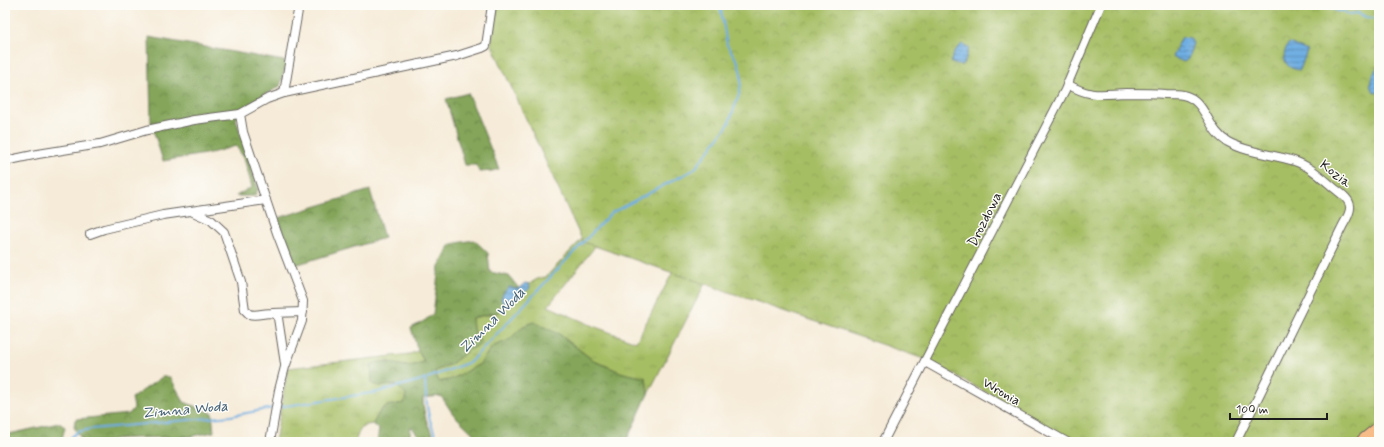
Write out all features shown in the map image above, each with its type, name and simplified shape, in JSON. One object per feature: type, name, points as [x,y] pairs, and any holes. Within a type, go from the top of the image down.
[{"type":"highway","points":[[1363,442],[1379,429]]},
{"type":"street","points":[[284,93],[299,5]]},
{"type":"street","points":[[5,161],[100,144],[147,130],[194,120],[240,114],[267,99],[284,93],[457,56],[482,48],[486,46],[492,5]]},
{"type":"street","name":"Drozdowa","points":[[883,442],[1067,84],[1101,5]]},
{"type":"street","name":"Kozia","points":[[1067,84],[1079,90],[1100,95],[1125,93],[1184,95],[1193,98],[1205,113],[1218,136],[1249,151],[1295,161],[1315,172],[1348,200],[1350,208],[1343,225],[1236,442]]},
{"type":"street","points":[[240,114],[243,132],[277,233],[303,302],[303,312],[298,333],[285,368],[277,400],[270,442]]},
{"type":"street","points":[[90,234],[104,229],[163,215],[193,212],[266,200]]},
{"type":"street","points":[[193,212],[211,220],[224,232],[241,282],[245,310],[249,314],[259,315],[267,313],[303,312]]},
{"type":"street","points":[[273,313],[277,315],[278,318],[285,368]]},
{"type":"street","name":"Wronia","points":[[925,362],[1067,442]]},
{"type":"green space","points":[[498,5],[1379,5],[1379,442],[1074,442],[930,361],[583,242],[491,43]]},
{"type":"green space","points":[[149,37],[284,61],[286,65],[280,86],[242,109],[236,119],[258,189],[255,196],[236,196],[252,187],[244,158],[236,146],[211,153],[163,161],[151,123]]},
{"type":"green space","points":[[468,93],[499,169],[480,172],[476,165],[465,165],[446,99]]},
{"type":"green space","points":[[370,190],[384,238],[292,266],[278,218]]},
{"type":"green space","points":[[611,208],[616,220],[548,306],[593,326],[636,342],[686,247],[711,272],[648,394],[646,378],[623,373],[594,361],[559,334],[523,326],[509,340],[492,347],[480,364],[452,379],[438,382],[435,371],[451,364],[469,350],[480,344],[480,341],[473,330],[472,318],[492,314],[502,310],[528,285],[540,278],[546,277]]},
{"type":"green space","points":[[474,240],[488,253],[490,272],[509,276],[521,291],[501,311],[472,318],[473,330],[481,344],[469,350],[451,364],[435,371],[438,382],[452,379],[480,364],[492,347],[509,340],[523,326],[534,322],[559,334],[594,361],[623,373],[646,378],[648,394],[626,442],[482,442],[453,414],[441,396],[423,398],[427,421],[437,442],[423,442],[411,426],[409,442],[377,442],[379,429],[373,424],[379,413],[388,406],[404,403],[406,395],[396,385],[381,386],[372,384],[371,365],[386,362],[412,366],[424,361],[418,351],[411,328],[433,314],[439,267],[451,244]]},
{"type":"green space","points":[[418,351],[424,361],[412,366],[398,365],[387,361],[372,365],[372,371],[381,386],[396,385],[406,395],[404,403],[384,408],[379,413],[373,424],[366,425],[360,429],[355,442],[275,442],[288,368],[410,354]]},
{"type":"green space","points":[[162,377],[170,377],[184,402],[212,413],[214,432],[187,437],[114,439],[106,442],[86,442],[81,439],[74,427],[75,420],[129,414],[134,408],[132,398]]},
{"type":"green space","points":[[59,423],[65,427],[62,439],[59,442],[5,442],[5,433],[9,434]]},
{"type":"water","points":[[1182,37],[1190,38],[1193,43],[1188,59],[1184,62],[1172,57]]},
{"type":"water","points":[[1289,43],[1307,51],[1300,70],[1290,67],[1285,61],[1284,57],[1286,48]]},
{"type":"water","points":[[962,44],[969,48],[965,61],[961,66],[952,63],[951,60],[956,50]]},
{"type":"water","points":[[1379,65],[1379,93],[1374,92],[1370,85],[1372,76]]},
{"type":"water","points":[[525,283],[529,284],[530,288],[528,290],[506,304],[503,303],[501,299],[504,292],[509,287],[518,289]]},
{"type":"waterway","name":"Zimna Woda","points":[[278,407],[378,392],[425,379],[470,362],[611,213],[693,170],[728,125],[739,95],[741,83],[741,74],[738,62],[727,45],[720,5]]},
{"type":"waterway","points":[[1323,5],[1337,11],[1343,11],[1350,15],[1358,13],[1366,17],[1379,19]]},
{"type":"waterway","points":[[425,379],[428,411],[432,426],[439,442]]},
{"type":"waterway","name":"Zimna Woda","points":[[66,442],[77,432],[91,429],[231,416],[273,408]]}]
